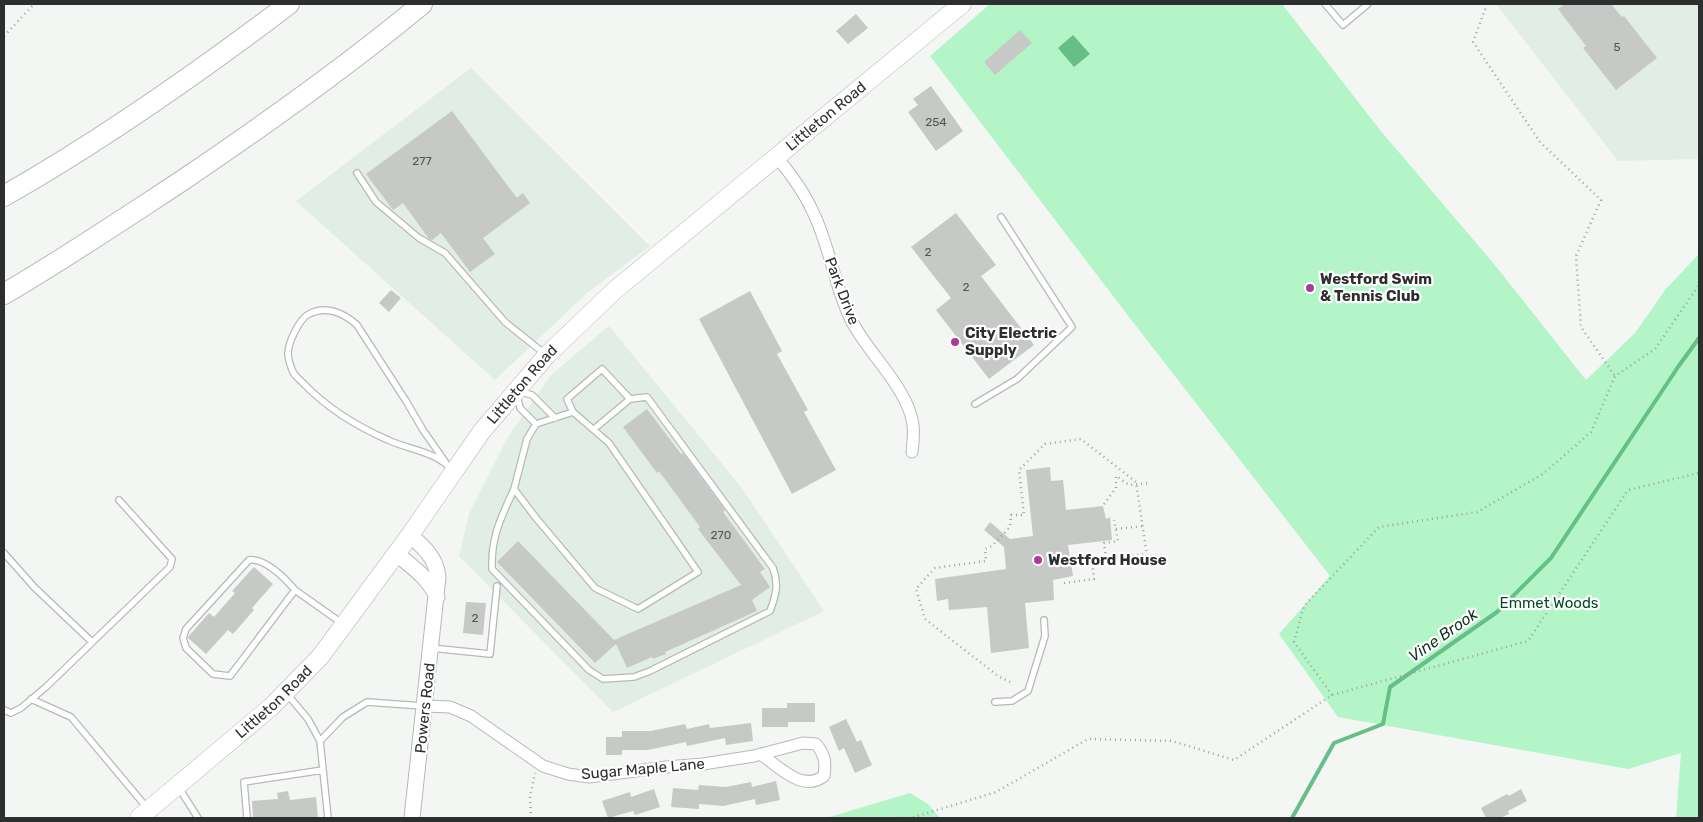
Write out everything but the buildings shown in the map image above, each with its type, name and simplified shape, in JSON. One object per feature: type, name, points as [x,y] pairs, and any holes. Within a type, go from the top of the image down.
[{"type":"highway","points":[[4,196],[108,133],[232,47],[289,4]]},
{"type":"highway","points":[[4,294],[150,202],[229,149],[303,96],[422,4]]},
{"type":"main road","name":"Littleton Road","points":[[144,814],[286,693],[320,658],[410,535],[450,467],[547,356],[615,290],[958,5]]},
{"type":"main road","name":"Powers Road","points":[[410,535],[432,556],[437,568],[437,597],[412,818]]},
{"type":"main road","points":[[397,554],[426,578],[437,597]]},
{"type":"street","name":"Park Drive","points":[[776,156],[799,186],[813,212],[846,308],[856,328],[894,382],[908,408],[915,426],[912,452]]},
{"type":"street","name":"Sugar Maple Lane","points":[[425,706],[450,707],[471,716],[536,762],[568,774],[589,777],[703,764],[760,754],[803,743],[816,744],[822,752],[826,764],[824,776],[817,781],[805,782],[790,776],[760,754]]},
{"type":"lane","points":[[1325,4],[1343,25],[1368,4]]},
{"type":"lane","points":[[357,174],[376,202],[419,238],[445,253],[505,322],[547,356]]},
{"type":"lane","points":[[975,404],[1017,379],[1072,327],[1001,217]]},
{"type":"lane","points":[[320,310],[336,311],[348,317],[357,325],[423,430],[450,467],[424,452],[388,440],[353,422],[324,403],[293,372],[288,354],[293,334],[307,315],[320,310]]},
{"type":"lane","points":[[514,489],[595,588],[638,609],[698,572],[609,443],[573,412],[567,399],[602,369],[630,398]]},
{"type":"lane","points":[[536,424],[520,408],[516,390],[532,395],[554,418]]},
{"type":"lane","points":[[573,412],[536,424],[527,439],[514,489],[496,529],[491,552],[492,569],[589,670],[603,679],[634,677],[650,671],[770,611],[776,598],[777,579],[773,568],[647,397],[630,398],[594,429]]},
{"type":"lane","points":[[4,710],[11,713],[32,699],[170,567],[172,559],[119,500]]},
{"type":"lane","points":[[4,554],[92,642]]},
{"type":"lane","points":[[295,590],[230,676],[213,674],[186,648],[183,638],[186,628],[249,560],[256,559],[281,574],[295,590],[344,626]]},
{"type":"lane","points":[[431,648],[490,654],[497,586]]},
{"type":"lane","points":[[995,702],[1012,701],[1028,691],[1045,636],[1044,620]]},
{"type":"lane","points":[[286,693],[308,719],[320,741],[328,818]]},
{"type":"lane","points":[[32,699],[71,718],[144,814]]},
{"type":"lane","points":[[320,741],[343,718],[367,702],[425,706]]},
{"type":"lane","points":[[247,818],[244,782],[322,770]]},
{"type":"lane","points":[[178,786],[196,818]]},
{"type":"path","points":[[4,36],[34,4]]},
{"type":"path","points":[[1487,4],[1472,42],[1540,142],[1601,200],[1576,256],[1581,327],[1615,376]]},
{"type":"path","points":[[1332,695],[1294,642],[1304,606],[1379,527],[1477,512],[1543,474],[1591,432],[1615,376],[1655,350],[1699,285]]},
{"type":"path","points":[[1010,682],[998,676],[924,619],[916,589],[935,568],[986,561],[985,549],[992,546],[1010,527],[1011,515],[1024,515],[1019,470],[1045,444],[1081,439],[1136,482],[1148,563]]},
{"type":"path","points":[[898,818],[911,818],[996,792],[1088,738],[1172,741],[1234,760],[1332,695],[1528,641],[1628,490],[1699,473]]},
{"type":"path","points":[[1104,504],[1116,488],[1116,476],[1129,485],[1149,483]]},
{"type":"path","points":[[1106,559],[1104,543],[1118,541],[1114,520]]},
{"type":"path","points":[[1116,529],[1143,526]]},
{"type":"path","points":[[1064,583],[1094,580],[1092,560],[1147,554]]},
{"type":"path","points":[[531,818],[530,797],[536,762]]},
{"type":"shaded area","points":[[1496,4],[1699,4],[1699,159],[1618,161]]},
{"type":"shaded area","points":[[1073,35],[1090,54],[1074,67],[1058,48]]},
{"type":"shaded area","points":[[471,68],[650,246],[587,293],[495,380],[296,201]]},
{"type":"shaded area","points":[[609,326],[741,487],[824,611],[613,712],[459,556],[469,514],[508,437],[551,375]]},
{"type":"green space","name":"Westford Swim & Tennis Club","points":[[990,4],[1282,4],[1380,130],[1494,264],[1586,380],[1635,333],[1665,290],[1699,254],[1699,818],[1676,818],[1681,753],[1628,769],[1338,717],[1279,634],[1330,576],[930,56]]},
{"type":"green space","points":[[910,793],[928,804],[940,818],[826,818]]},
{"type":"waterway","name":"Vine Brook","points":[[1292,818],[1334,743],[1383,724],[1390,687],[1497,612],[1551,558],[1699,338]]},
{"type":"place","name":"Westford Swim & Tennis Club","points":[[1310,288]]},
{"type":"place","name":"City Electric Supply","points":[[955,342]]},
{"type":"place","name":"Westford House","points":[[1038,560]]},
{"type":"park label","name":"Emmet Woods","points":[[1549,603]]}]
